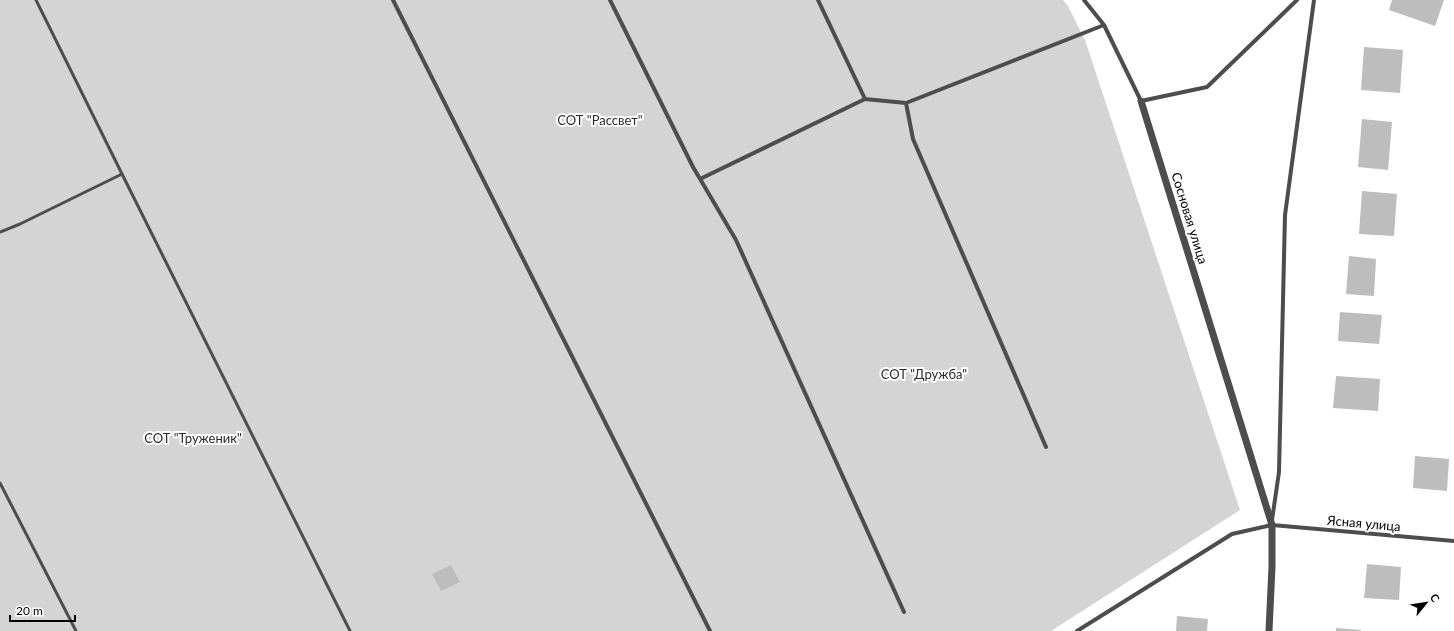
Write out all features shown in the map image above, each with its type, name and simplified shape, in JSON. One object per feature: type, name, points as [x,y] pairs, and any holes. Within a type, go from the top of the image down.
[{"type":"street","points":[[393,0],[710,631]]},
{"type":"street","points":[[610,0],[690,160],[736,240],[904,612]]},
{"type":"street","points":[[818,0],[865,99]]},
{"type":"street","points":[[1084,0],[1104,25],[1141,101],[1207,87],[1297,0]]},
{"type":"street","name":"Сосновая улица","points":[[1269,631],[1272,525],[1279,472],[1285,214],[1314,0]]},
{"type":"street","points":[[700,179],[865,99],[906,103],[1104,25]]},
{"type":"street","name":"Сосновая улица","points":[[1141,101],[1272,525]]},
{"type":"street","points":[[906,103],[913,139],[1046,447]]},
{"type":"street","name":"Ясная улица","points":[[1076,631],[1232,534],[1272,525],[1454,541]]},
{"type":"lane","points":[[36,0],[350,631]]},
{"type":"lane","points":[[0,232],[20,224],[122,174]]},
{"type":"lane","points":[[0,483],[76,631]]},
{"type":"green space","points":[[0,0],[1063,0],[1068,6],[1085,40],[1240,510],[1051,631],[0,631]]},
{"type":"building","points":[[1392,0],[1444,0],[1435,26],[1389,10]]},
{"type":"building","points":[[1364,47],[1403,50],[1400,93],[1361,90]]},
{"type":"building","points":[[1362,119],[1392,122],[1388,170],[1358,167]]},
{"type":"building","points":[[1362,191],[1397,194],[1394,236],[1359,234]]},
{"type":"building","points":[[1349,256],[1376,259],[1374,296],[1346,294]]},
{"type":"building","points":[[1340,312],[1382,315],[1379,344],[1338,341]]},
{"type":"building","points":[[1336,376],[1380,379],[1378,411],[1333,408]]},
{"type":"building","points":[[1415,456],[1449,459],[1447,491],[1413,488]]},
{"type":"building","points":[[1367,564],[1401,567],[1399,600],[1364,598]]},
{"type":"building","points":[[451,565],[460,582],[441,591],[432,574]]},
{"type":"building","points":[[1177,616],[1208,619],[1207,631],[1176,631]]},
{"type":"building","points":[[1336,628],[1361,630],[1361,631],[1336,631]]},
{"type":"park label","name":"СОТ \"Рассвет\"","points":[[600,120]]},
{"type":"park label","name":"СОТ \"Дружба\"","points":[[924,374]]},
{"type":"park label","name":"СОТ \"Труженик\"","points":[[193,438]]}]
